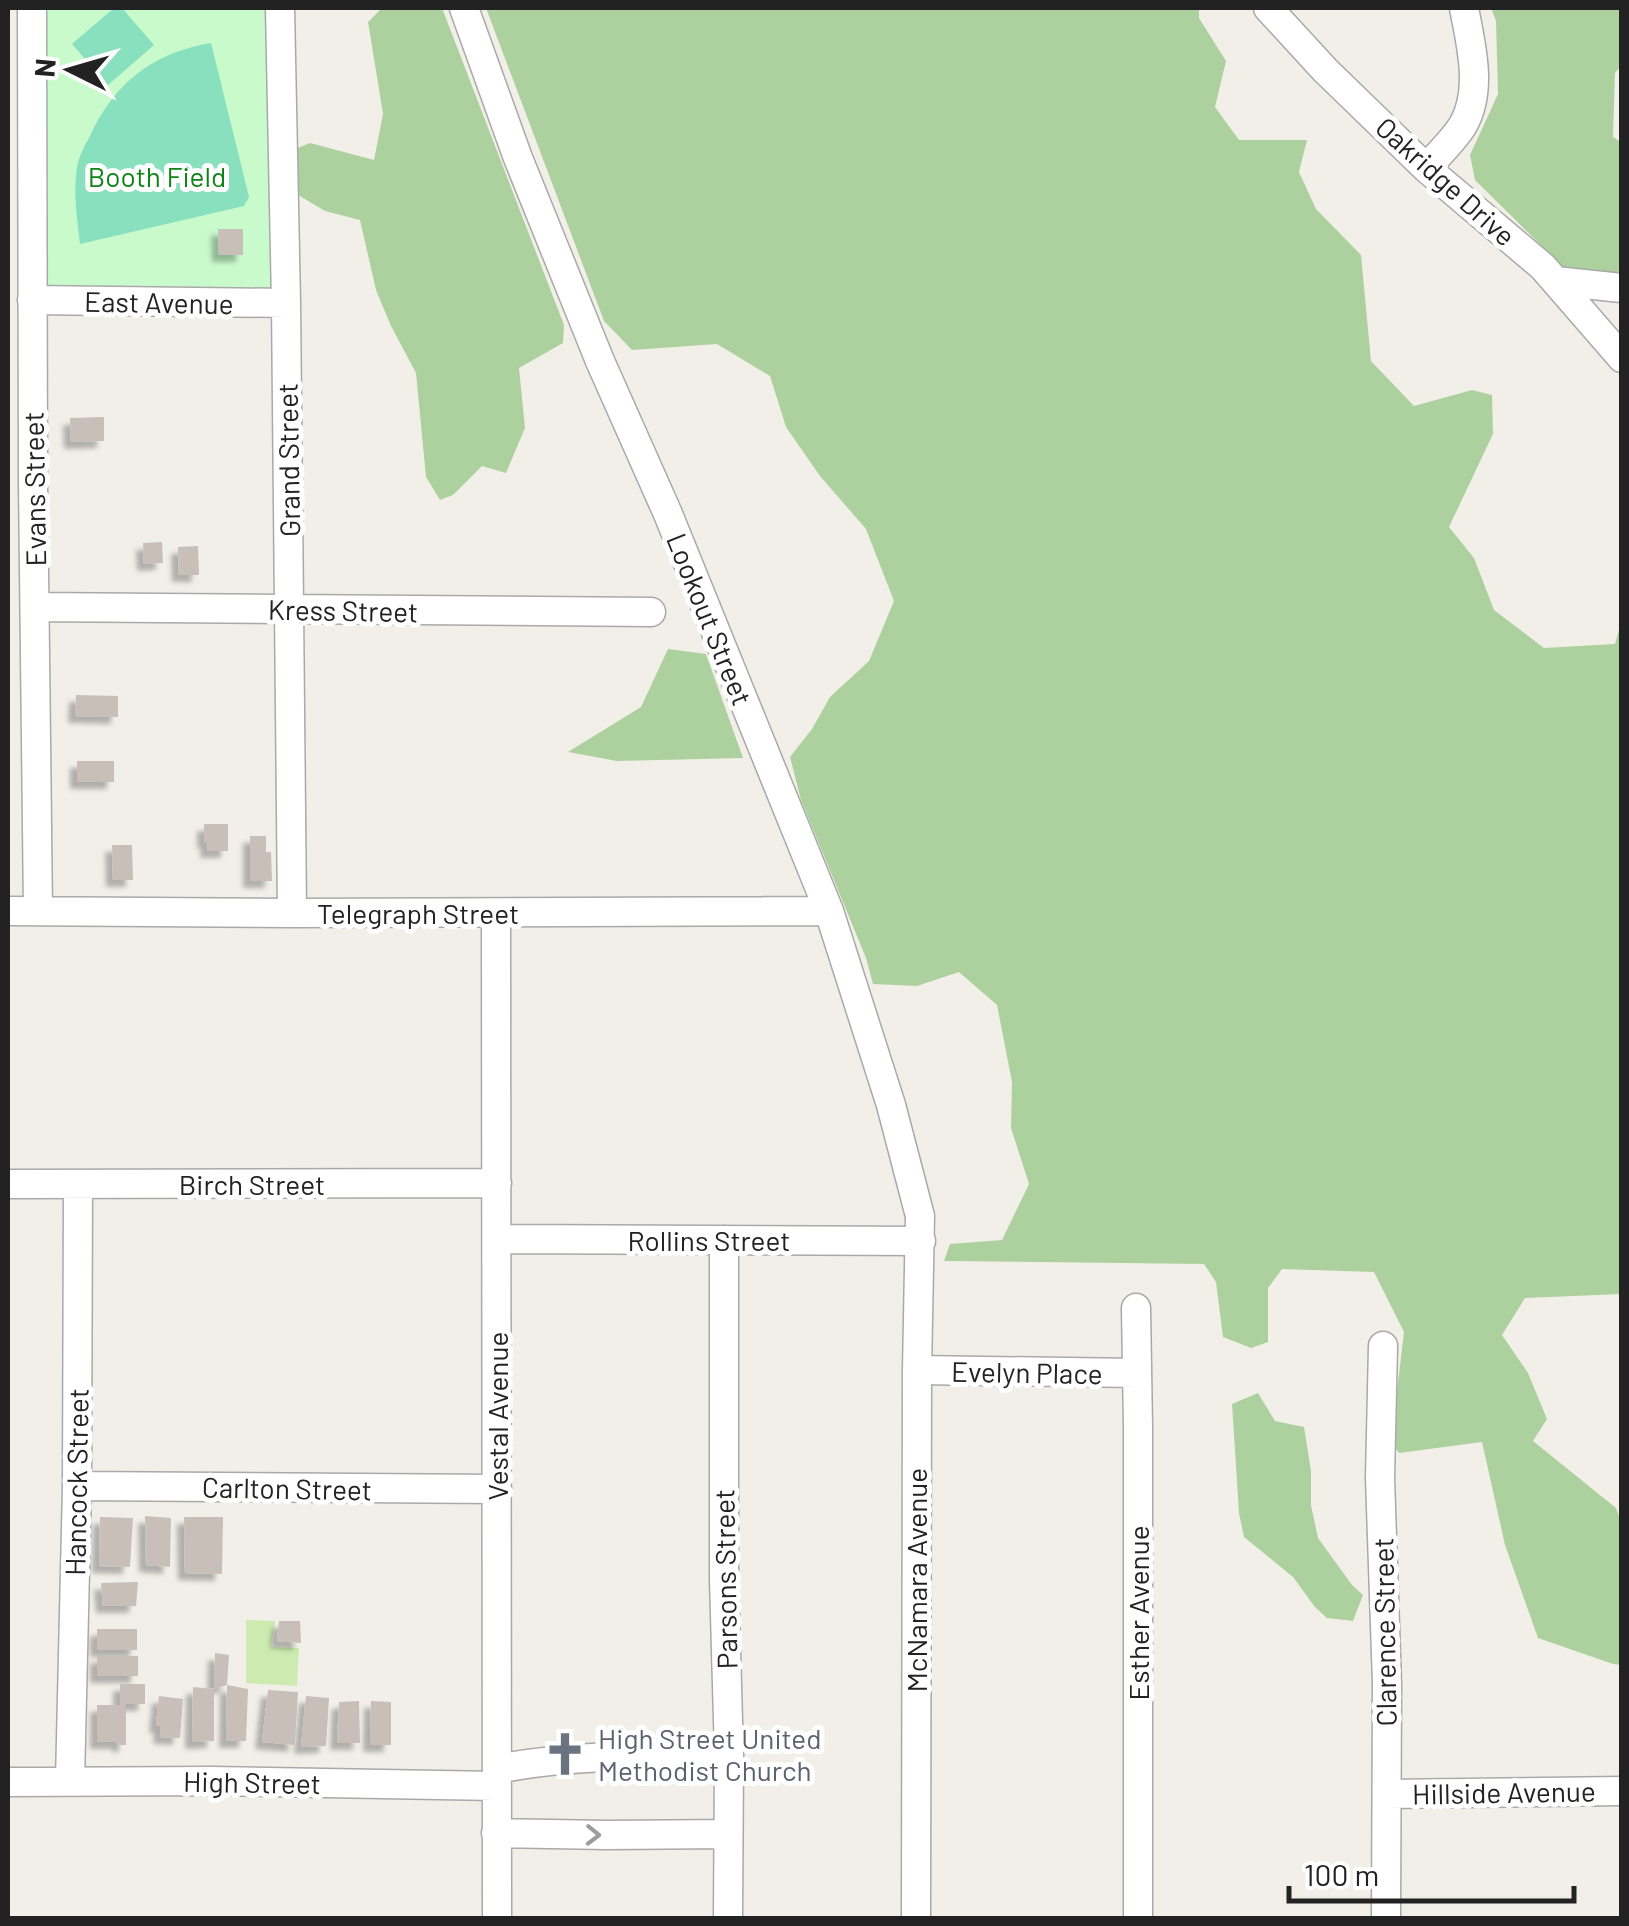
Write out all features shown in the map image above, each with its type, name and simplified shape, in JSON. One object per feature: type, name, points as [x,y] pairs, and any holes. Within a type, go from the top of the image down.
[{"type":"street","name":"Evans Street","points":[[32,8],[32,300],[20,485],[36,607],[38,912]]},
{"type":"street","name":"Grand Street","points":[[280,8],[292,913]]},
{"type":"street","name":"Lookout Street","points":[[464,8],[518,158],[600,361],[668,514],[829,911],[891,1106],[920,1216],[921,1241]]},
{"type":"street","name":"Oakridge Drive","points":[[1268,8],[1325,70],[1426,168],[1543,267],[1622,358]]},
{"type":"street","points":[[1426,168],[1456,134],[1471,108],[1472,48],[1464,8]]},
{"type":"street","points":[[1555,281],[1622,288]]},
{"type":"street","name":"East Avenue","points":[[32,300],[286,304]]},
{"type":"street","name":"Kress Street","points":[[36,607],[652,612]]},
{"type":"street","name":"Telegraph Street","points":[[8,911],[829,911]]},
{"type":"street","name":"Vestal Avenue","points":[[496,913],[497,1918]]},
{"type":"street","name":"Birch Street","points":[[8,1184],[496,1183]]},
{"type":"street","name":"Hancock Street","points":[[70,1781],[77,1486],[78,1184]]},
{"type":"street","name":"Rollins Street","points":[[497,1239],[921,1241]]},
{"type":"street","name":"Parsons Street","points":[[724,1240],[728,1918]]},
{"type":"street","name":"McNamara Avenue","points":[[916,1918],[917,1370],[921,1241]]},
{"type":"street","name":"Esther Avenue","points":[[1136,1308],[1138,1918]]},
{"type":"street","name":"Clarence Street","points":[[1383,1346],[1380,1478],[1387,1684],[1386,1918]]},
{"type":"street","name":"Evelyn Place","points":[[917,1370],[1136,1374]]},
{"type":"street","name":"Carlton Street","points":[[77,1486],[497,1488]]},
{"type":"street","name":"High Street","points":[[8,1782],[496,1778],[532,1762],[592,1756],[729,1756]]},
{"type":"street","name":"Hillside Avenue","points":[[1387,1794],[1622,1791]]},
{"type":"street","points":[[496,1832],[607,1836],[728,1834]]},
{"type":"green space","name":"Booth Field","points":[[38,8],[273,8],[279,296],[38,294]]},
{"type":"green space","points":[[114,8],[122,8],[154,45],[108,85],[72,44]]},
{"type":"green space","points":[[382,8],[442,8],[564,325],[563,343],[519,368],[525,428],[506,473],[482,466],[453,495],[440,500],[426,477],[416,373],[376,290],[360,220],[325,211],[298,195],[290,151],[310,143],[374,160],[383,114],[368,22]]},
{"type":"green space","points":[[486,8],[1199,8],[1199,18],[1226,61],[1215,107],[1239,140],[1307,140],[1299,172],[1316,209],[1361,255],[1371,361],[1414,406],[1472,390],[1492,395],[1493,434],[1449,527],[1474,558],[1494,610],[1544,648],[1615,644],[1621,623],[1621,1294],[1525,1298],[1502,1335],[1528,1373],[1547,1419],[1533,1441],[1616,1508],[1622,1524],[1621,1665],[1538,1638],[1505,1545],[1482,1442],[1399,1453],[1391,1442],[1404,1332],[1374,1272],[1282,1269],[1268,1288],[1268,1342],[1251,1348],[1223,1337],[1216,1282],[1204,1264],[944,1261],[950,1244],[1002,1240],[1029,1184],[1011,1128],[1012,1082],[997,1005],[959,972],[917,986],[873,984],[801,800],[790,757],[830,697],[869,661],[894,601],[866,529],[820,476],[786,427],[770,376],[717,344],[632,350],[604,321]]},
{"type":"green space","points":[[1491,8],[1621,8],[1621,66],[1615,73],[1613,137],[1621,142],[1621,274],[1567,271],[1475,180],[1470,155],[1498,94],[1496,21]]},
{"type":"green space","points":[[211,43],[249,197],[244,206],[80,244],[75,196],[77,167],[110,101],[153,63]]},
{"type":"green space","points":[[668,649],[706,654],[743,758],[617,761],[568,752],[641,707]]},
{"type":"green space","points":[[1258,1393],[1275,1421],[1304,1427],[1318,1538],[1363,1595],[1353,1621],[1327,1618],[1293,1577],[1244,1537],[1232,1404]]},
{"type":"green space","points":[[246,1620],[275,1621],[271,1647],[299,1648],[297,1686],[246,1683]]},
{"type":"building","points":[[218,229],[243,229],[243,255],[219,255]]},
{"type":"building","points":[[104,417],[104,441],[71,442],[70,418]]},
{"type":"building","points":[[162,542],[163,563],[144,564],[143,543]]},
{"type":"building","points":[[198,546],[199,575],[179,575],[178,547]]},
{"type":"building","points":[[76,695],[118,696],[118,717],[75,716]]},
{"type":"building","points":[[77,761],[114,761],[114,782],[77,782]]},
{"type":"building","points":[[204,824],[228,824],[228,851],[207,851]]},
{"type":"building","points":[[250,836],[266,836],[272,881],[250,881]]},
{"type":"building","points":[[112,845],[132,845],[133,880],[113,880]]},
{"type":"building","points":[[145,1516],[171,1518],[170,1567],[146,1565]]},
{"type":"building","points":[[100,1517],[133,1518],[130,1567],[99,1566]]},
{"type":"building","points":[[184,1517],[223,1517],[222,1574],[185,1573]]},
{"type":"building","points":[[138,1582],[136,1606],[103,1606],[101,1583]]},
{"type":"building","points":[[279,1621],[300,1621],[301,1643],[277,1641]]},
{"type":"building","points":[[97,1629],[137,1629],[137,1650],[97,1650]]},
{"type":"building","points":[[215,1653],[229,1655],[227,1685],[214,1689]]},
{"type":"building","points":[[97,1656],[138,1656],[138,1676],[97,1676]]},
{"type":"building","points":[[120,1684],[145,1684],[145,1704],[126,1704],[126,1745],[97,1742],[97,1705],[120,1705]]},
{"type":"building","points":[[227,1685],[248,1689],[246,1741],[226,1741]]},
{"type":"building","points":[[193,1687],[214,1689],[214,1741],[192,1742]]},
{"type":"building","points":[[268,1690],[298,1692],[295,1745],[262,1742]]},
{"type":"building","points":[[159,1696],[183,1699],[180,1738],[160,1737],[161,1726],[156,1726]]},
{"type":"building","points":[[306,1696],[329,1698],[326,1746],[301,1747]]},
{"type":"building","points":[[359,1701],[360,1743],[337,1743],[339,1702]]},
{"type":"building","points":[[371,1701],[391,1702],[391,1745],[370,1745]]},
{"type":"place","name":"High Street United Methodist Church","points":[[565,1754]]}]
